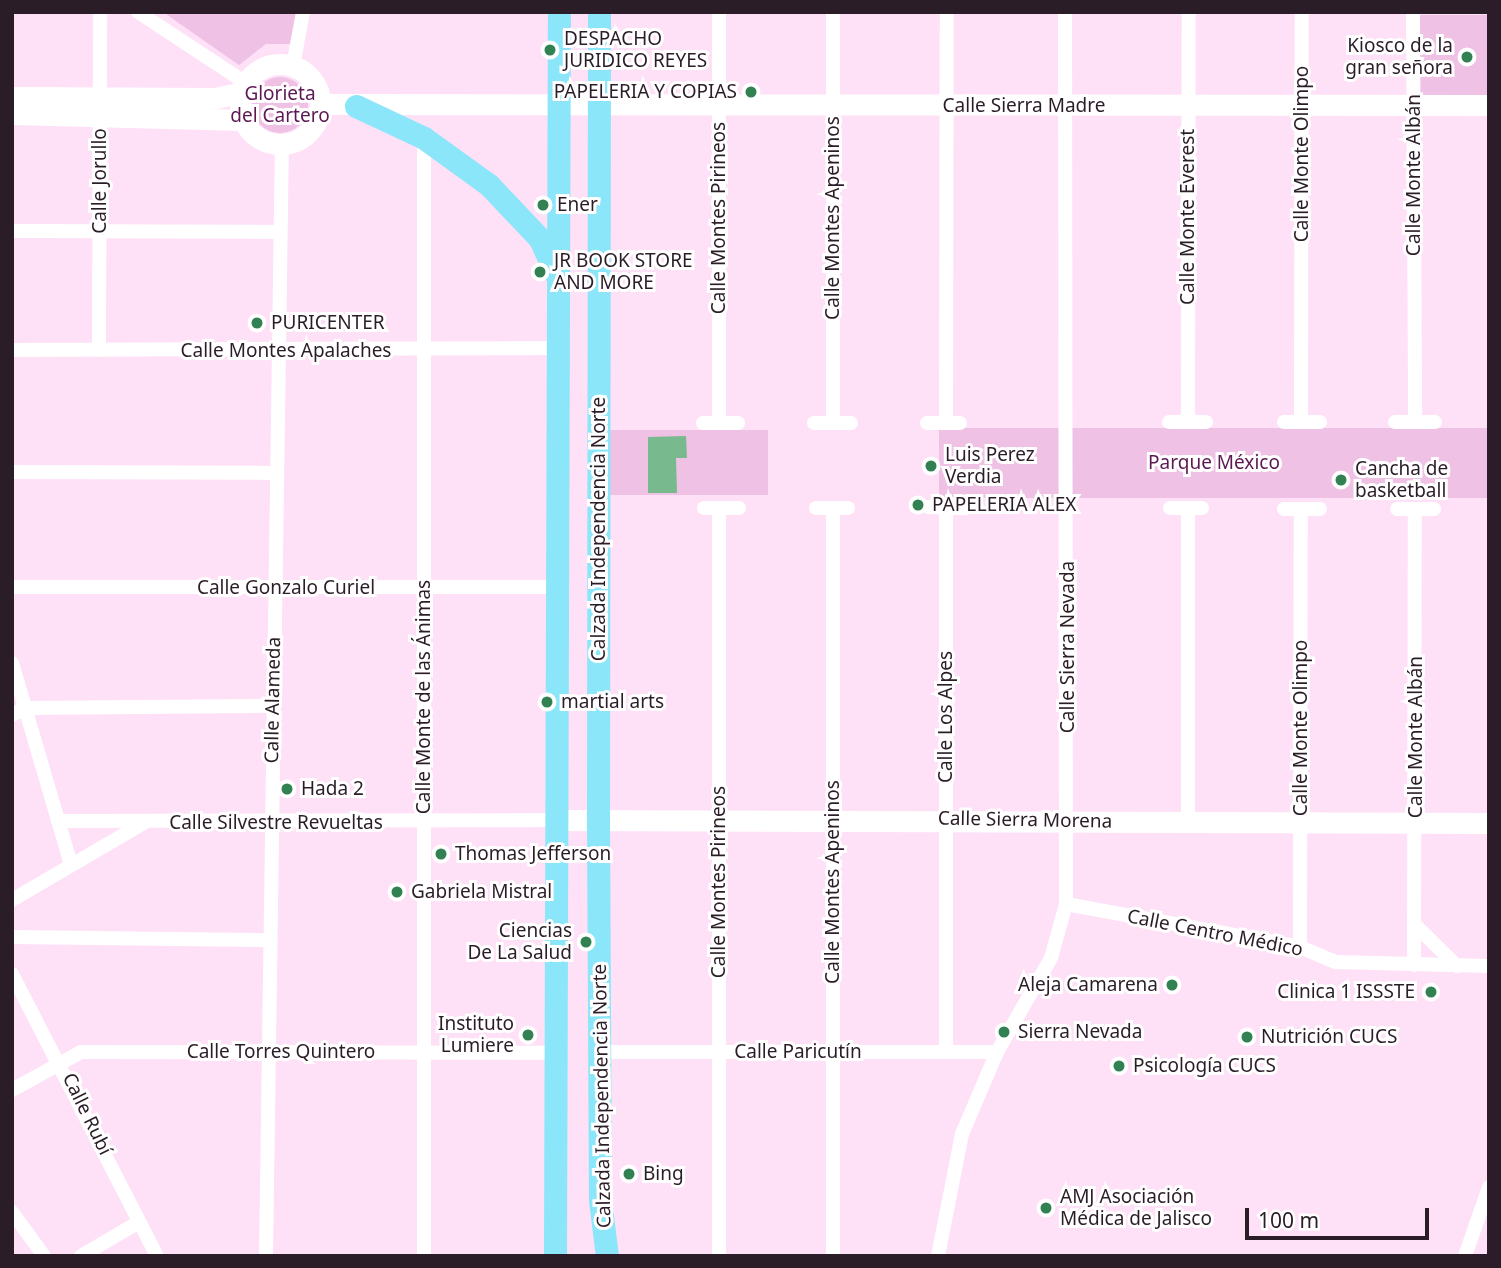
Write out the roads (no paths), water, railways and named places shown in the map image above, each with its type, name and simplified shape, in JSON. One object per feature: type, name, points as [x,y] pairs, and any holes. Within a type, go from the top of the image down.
[{"type":"main road","name":"Calzada Independencia Norte","points":[[555,1256],[560,1053],[561,820],[559,12]]},
{"type":"main road","name":"Calzada Independencia Norte","points":[[598,12],[598,821],[600,1052],[607,1256]]},
{"type":"main road","points":[[356,106],[424,138],[516,210],[540,239],[558,281]]},
{"type":"street","name":"Calle Jorullo","points":[[99,350],[100,12]]},
{"type":"street","points":[[138,12],[244,88]]},
{"type":"street","points":[[293,66],[303,12]]},
{"type":"street","name":"Calle Montes Pirineos","points":[[719,12],[719,423]]},
{"type":"street","name":"Calle Montes Apeninos","points":[[833,12],[833,423]]},
{"type":"street","points":[[927,423],[953,423],[947,12]]},
{"type":"street","name":"Calle Sierra Nevada","points":[[938,1256],[962,1134],[997,1052],[1051,958],[1066,904],[1069,821],[1065,12]]},
{"type":"street","name":"Calle Monte Everest","points":[[1188,422],[1189,12]]},
{"type":"street","name":"Calle Monte Olimpo","points":[[1301,422],[1302,12]]},
{"type":"street","name":"Calle Monte Albán","points":[[1413,12],[1415,422]]},
{"type":"street","points":[[12,97],[100,106],[243,120],[259,138],[282,144],[304,136],[320,104],[312,81],[293,66],[262,69],[244,88],[100,106],[12,114]]},
{"type":"street","points":[[243,120],[244,88]]},
{"type":"street","name":"Calle Sierra Madre","points":[[320,104],[559,107],[1489,105]]},
{"type":"street","name":"Calle Monte de las Ánimas","points":[[424,138],[424,1256]]},
{"type":"street","name":"Calle Alameda","points":[[266,1256],[282,144]]},
{"type":"street","points":[[12,231],[279,232]]},
{"type":"street","name":"Calle Montes Apalaches","points":[[12,350],[278,352],[559,348]]},
{"type":"street","points":[[1169,422],[1206,422]]},
{"type":"street","points":[[1284,422],[1320,422]]},
{"type":"street","points":[[1395,422],[1435,422]]},
{"type":"street","points":[[703,424],[737,423]]},
{"type":"street","points":[[814,423],[850,423]]},
{"type":"street","points":[[12,472],[277,473]]},
{"type":"street","points":[[928,507],[965,508]]},
{"type":"street","points":[[704,508],[739,508]]},
{"type":"street","name":"Calle Montes Pirineos","points":[[719,508],[719,1256]]},
{"type":"street","name":"Calle Montes Apeninos","points":[[816,508],[840,508],[834,820],[833,1256]]},
{"type":"street","name":"Calle Los Alpes","points":[[946,508],[946,1052]]},
{"type":"street","points":[[1170,508],[1195,508],[1188,823]]},
{"type":"street","points":[[1284,509],[1320,509]]},
{"type":"street","name":"Calle Monte Olimpo","points":[[1300,947],[1301,509]]},
{"type":"street","points":[[1398,509],[1434,509]]},
{"type":"street","name":"Calle Monte Albán","points":[[1414,965],[1415,509]]},
{"type":"street","name":"Calle Gonzalo Curiel","points":[[12,587],[560,587]]},
{"type":"street","points":[[12,663],[19,712],[71,866]]},
{"type":"street","points":[[19,712],[273,706]]},
{"type":"street","name":"Calle Sierra Morena","points":[[561,820],[946,819],[1188,823],[1489,823]]},
{"type":"street","name":"Calle Silvestre Revueltas","points":[[12,900],[145,823],[561,820]]},
{"type":"street","points":[[58,821],[145,823]]},
{"type":"street","name":"Calle Centro Médico","points":[[1066,904],[1300,947],[1336,962],[1489,966]]},
{"type":"street","points":[[1415,925],[1457,965]]},
{"type":"street","points":[[12,937],[269,940]]},
{"type":"street","name":"Calle Rubí","points":[[12,974],[62,1062],[157,1256]]},
{"type":"street","name":"Calle Torres Quintero","points":[[12,1090],[81,1052],[560,1053]]},
{"type":"street","name":"Calle Paricutín","points":[[600,1052],[997,1052]]},
{"type":"street","points":[[1465,1256],[1489,1186]]},
{"type":"street","points":[[12,1212],[44,1256]]},
{"type":"street","points":[[80,1256],[139,1222]]},
{"type":"place","name":"DESPACHO JURIDICO REYES","points":[[550,50]]},
{"type":"place","name":"Kiosco de la gran señora","points":[[1467,57]]},
{"type":"place","name":"PAPELERIA Y COPIAS","points":[[751,92]]},
{"type":"place","name":"Ener","points":[[543,205]]},
{"type":"place","name":"JR BOOK STORE AND MORE","points":[[540,272]]},
{"type":"place","name":"PURICENTER","points":[[257,323]]},
{"type":"place","name":"Luis Perez Verdia","points":[[931,466]]},
{"type":"place","name":"Cancha de basketball","points":[[1341,480]]},
{"type":"place","name":"PAPELERIA ALEX","points":[[918,505]]},
{"type":"place","name":"martial arts","points":[[547,702]]},
{"type":"place","name":"Hada 2","points":[[287,789]]},
{"type":"place","name":"Thomas Jefferson","points":[[441,854]]},
{"type":"place","name":"Gabriela Mistral","points":[[397,892]]},
{"type":"place","name":"Ciencias De La Salud","points":[[586,942]]},
{"type":"place","name":"Aleja Camarena","points":[[1172,985]]},
{"type":"place","name":"Clinica 1 ISSSTE","points":[[1431,992]]},
{"type":"place","name":"Sierra Nevada","points":[[1004,1032]]},
{"type":"place","name":"Instituto Lumiere","points":[[528,1035]]},
{"type":"place","name":"Nutrición CUCS","points":[[1247,1037]]},
{"type":"place","name":"Psicología CUCS","points":[[1119,1066]]},
{"type":"place","name":"Bing","points":[[629,1174]]},
{"type":"place","name":"AMJ Asociación Médica de Jalisco","points":[[1046,1208]]},
{"type":"park label","name":"Glorieta del Cartero","points":[[280,105]]},
{"type":"park label","name":"Parque México","points":[[1214,463]]}]
